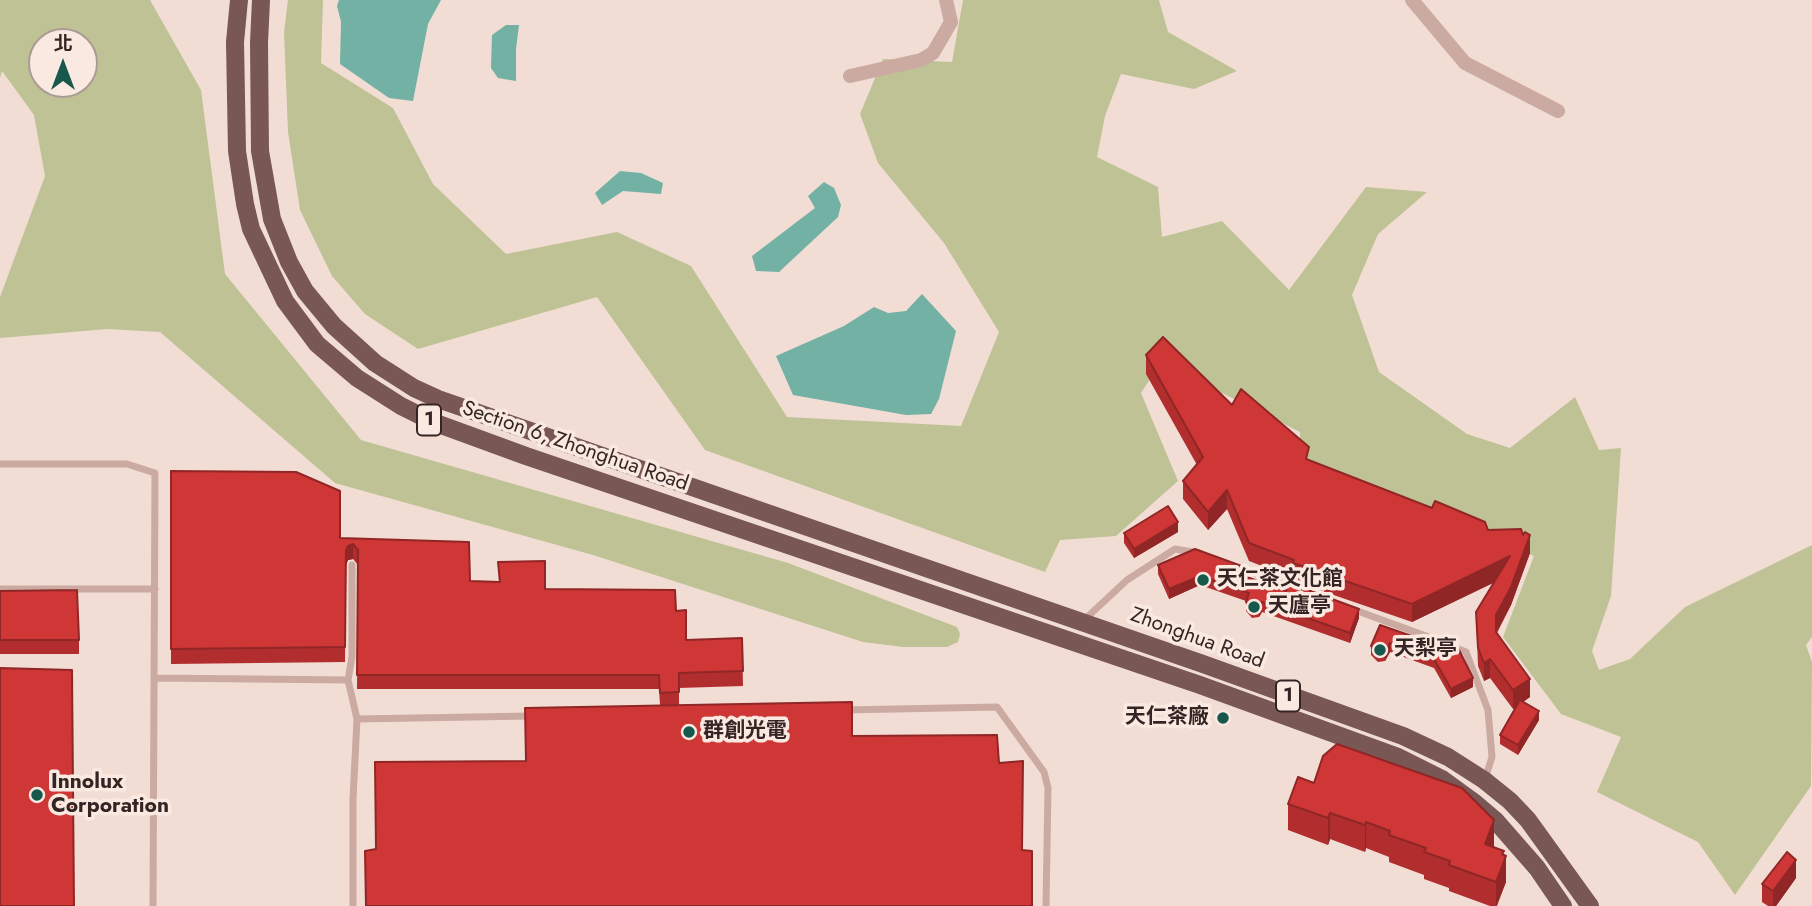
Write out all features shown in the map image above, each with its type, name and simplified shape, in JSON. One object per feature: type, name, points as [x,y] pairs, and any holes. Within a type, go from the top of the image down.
[{"type":"main road","name":"Section 6, Zhonghua Road","points":[[239,0],[235,42],[237,151],[248,216],[261,254],[285,301],[317,344],[338,363],[379,393],[433,422],[901,585]]},
{"type":"main road","name":"Section 6, Zhonghua Road","points":[[261,0],[260,140],[262,169],[272,219],[305,291],[354,346],[395,376],[438,399],[930,570]]},
{"type":"main road","name":"Zhonghua Road","points":[[930,570],[1403,736],[1448,757],[1485,780],[1528,820],[1590,906]]},
{"type":"main road","name":"Zhonghua Road","points":[[901,585],[1287,716],[1398,757],[1443,779],[1495,820],[1537,868],[1563,906]]},
{"type":"street","points":[[850,76],[921,60],[933,53],[951,22],[946,0]]},
{"type":"street","points":[[1412,0],[1465,63],[1558,111]]},
{"type":"street","points":[[1052,636],[1060,615]]},
{"type":"lane","points":[[0,464],[127,464],[155,473],[153,906]]},
{"type":"lane","points":[[1082,623],[1127,580],[1175,549],[1207,556]]},
{"type":"lane","points":[[352,565],[352,657],[348,680],[357,719],[352,799],[354,906]]},
{"type":"lane","points":[[1233,566],[1310,593]]},
{"type":"lane","points":[[0,589],[155,589]]},
{"type":"lane","points":[[1348,607],[1437,639],[1466,653],[1488,710],[1492,757],[1485,780]]},
{"type":"lane","points":[[156,678],[348,680]]},
{"type":"lane","points":[[1287,716],[1293,698]]},
{"type":"lane","points":[[830,710],[997,707],[1044,772],[1048,788],[1046,906]]},
{"type":"lane","points":[[357,719],[538,716]]},
{"type":"green space","points":[[0,0],[150,0],[201,90],[225,274],[361,440],[788,563],[957,627],[960,634],[958,642],[947,647],[903,647],[863,642],[593,555],[335,483],[160,332],[108,329],[0,338],[0,297],[45,176],[34,115],[2,71],[0,78]]},
{"type":"green space","points":[[288,0],[323,0],[321,63],[393,108],[433,184],[506,254],[617,232],[691,266],[787,417],[961,426],[999,332],[944,243],[878,163],[860,114],[883,59],[952,62],[963,0],[1159,0],[1168,32],[1237,71],[1194,89],[1121,74],[1105,116],[1097,157],[1158,187],[1162,237],[1222,221],[1289,290],[1366,187],[1427,192],[1378,234],[1352,295],[1379,372],[1467,434],[1510,448],[1575,397],[1599,450],[1621,448],[1611,596],[1592,651],[1599,670],[1630,659],[1685,607],[1812,545],[1812,637],[1806,645],[1812,662],[1811,786],[1735,895],[1698,842],[1597,792],[1621,737],[1561,714],[1503,637],[1534,556],[1301,471],[1300,432],[1220,392],[1163,359],[1141,393],[1178,481],[1116,536],[1060,540],[1045,572],[705,450],[597,297],[418,349],[365,314],[332,276],[300,210],[288,132],[284,32]]},
{"type":"water","points":[[339,0],[441,0],[428,24],[413,101],[389,98],[340,64]]},
{"type":"water","points":[[506,25],[519,25],[516,81],[498,78],[491,68],[492,35]]},
{"type":"water","points":[[620,171],[641,173],[663,183],[661,194],[623,191],[602,205],[595,193]]},
{"type":"water","points":[[824,182],[834,188],[841,205],[838,217],[779,272],[756,271],[752,256],[815,208],[808,196]]},
{"type":"water","points":[[922,294],[956,331],[939,399],[931,414],[906,415],[793,395],[776,356],[844,326],[874,307],[888,313],[906,311]]},
{"type":"building","points":[[1163,337],[1232,405],[1241,389],[1309,447],[1306,459],[1432,508],[1435,501],[1485,522],[1488,530],[1521,529],[1523,535],[1525,532],[1530,535],[1511,587],[1496,615],[1496,632],[1530,679],[1513,690],[1490,659],[1484,663],[1478,648],[1476,612],[1510,556],[1412,604],[1293,563],[1294,560],[1249,543],[1227,490],[1208,512],[1183,481],[1203,457],[1146,355]]},
{"type":"building","points":[[171,471],[296,472],[340,491],[340,538],[469,542],[470,581],[500,582],[498,562],[545,561],[545,589],[675,590],[676,611],[686,610],[686,640],[742,638],[743,671],[679,673],[679,692],[660,693],[659,675],[357,675],[358,550],[353,544],[346,550],[345,647],[171,649]]},
{"type":"building","points":[[1168,506],[1178,522],[1134,549],[1124,533]]},
{"type":"building","points":[[1195,549],[1247,568],[1244,576],[1286,591],[1289,583],[1359,609],[1350,633],[1262,602],[1259,608],[1252,609],[1246,602],[1249,593],[1200,576],[1169,589],[1158,565]]},
{"type":"building","points":[[77,590],[79,640],[0,640],[0,591]]},
{"type":"building","points":[[1380,625],[1446,648],[1449,642],[1457,646],[1473,678],[1451,689],[1434,659],[1390,643],[1385,652],[1378,653],[1371,646]]},
{"type":"building","name":"Innolux Corporation","points":[[0,668],[72,670],[74,906],[0,906]]},
{"type":"building","points":[[1520,700],[1539,711],[1518,745],[1500,735]]},
{"type":"building","name":"群創光電","points":[[852,702],[852,736],[997,735],[999,763],[1023,761],[1022,850],[1032,851],[1032,906],[366,906],[365,851],[376,849],[375,762],[526,761],[525,708]]},
{"type":"building","points":[[1337,744],[1462,788],[1494,820],[1485,844],[1504,851],[1502,854],[1506,856],[1496,882],[1449,865],[1450,861],[1424,852],[1426,848],[1389,835],[1390,831],[1366,822],[1365,825],[1330,813],[1328,818],[1288,804],[1298,777],[1314,783],[1323,756]]},
{"type":"building","points":[[1787,852],[1796,860],[1773,891],[1762,884]]},
{"type":"place","name":"天仁茶文化館","points":[[1203,580]]},
{"type":"place","name":"天廬亭","points":[[1254,607]]},
{"type":"place","name":"天梨亭","points":[[1380,650]]},
{"type":"place","name":"天仁茶廠","points":[[1223,718]]},
{"type":"place","name":"群創光電","points":[[689,732]]},
{"type":"place","name":"Innolux Corporation","points":[[37,795]]}]
